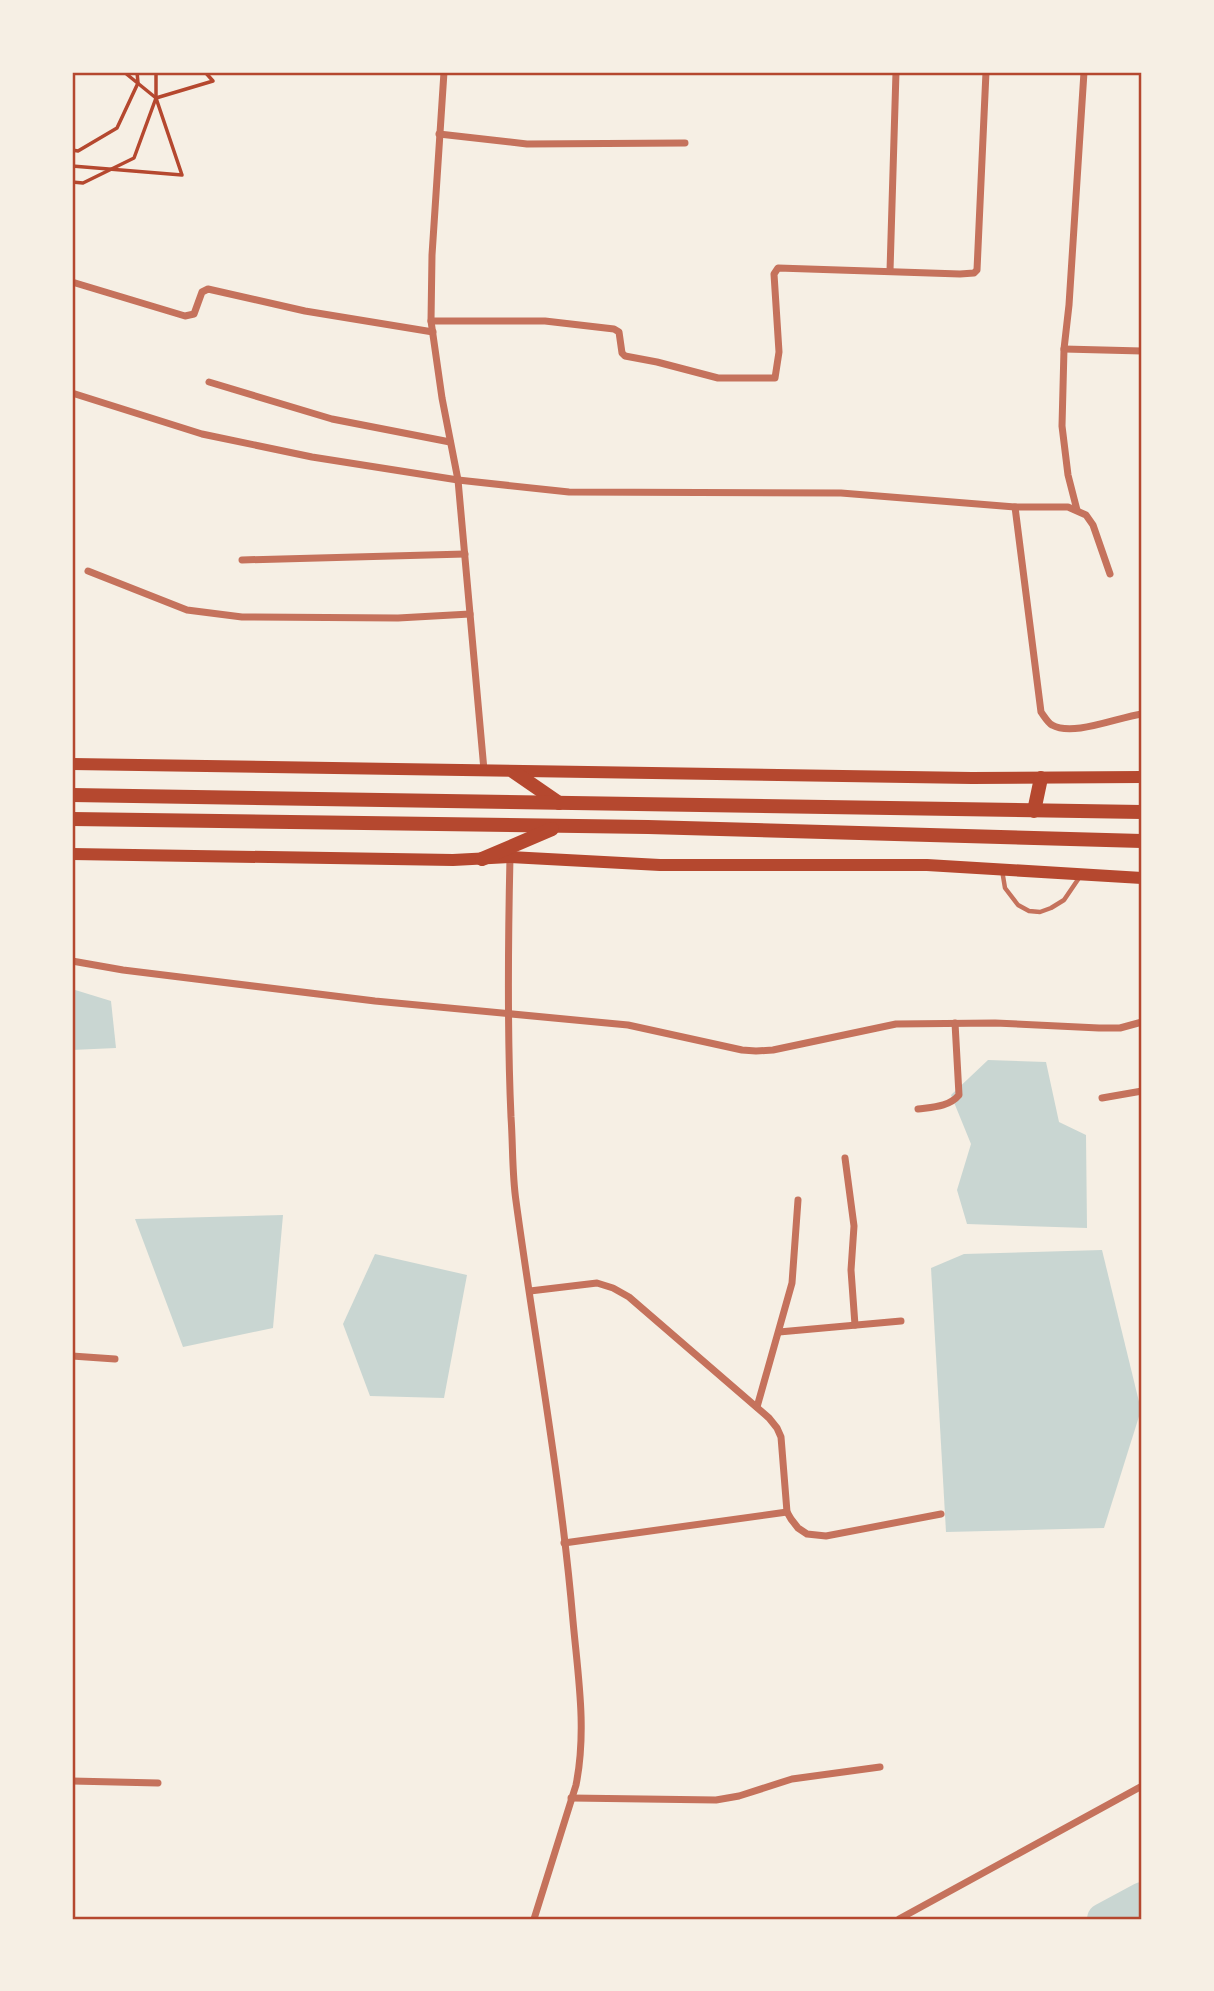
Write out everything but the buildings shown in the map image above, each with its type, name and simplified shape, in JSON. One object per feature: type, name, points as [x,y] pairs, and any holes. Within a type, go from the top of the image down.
[{"type":"highway","points":[[514,772],[559,803]]},
{"type":"highway","points":[[1034,811],[1041,778]]},
{"type":"highway","points":[[72,795],[1142,812]]},
{"type":"highway","points":[[72,819],[560,826],[1142,841]]},
{"type":"highway","points":[[482,859],[560,826]]},
{"type":"main road","points":[[72,764],[514,772],[1142,777]]},
{"type":"main road","points":[[72,854],[453,860],[510,857],[660,865],[926,865],[1142,878]]},
{"type":"street","points":[[444,72],[432,256],[431,321],[458,480],[484,770]]},
{"type":"street","points":[[890,271],[896,72]]},
{"type":"street","points":[[431,321],[545,321],[614,329],[619,332],[625,356],[718,377],[775,378],[779,352],[775,270],[785,267],[960,274],[974,273],[977,270],[986,72]]},
{"type":"street","points":[[1077,510],[1068,475],[1062,426],[1064,349],[1084,72]]},
{"type":"street","points":[[439,134],[527,144],[685,143]]},
{"type":"street","points":[[72,282],[185,316],[194,314],[202,292],[208,289],[305,311],[433,332]]},
{"type":"street","points":[[1064,349],[1142,351]]},
{"type":"street","points":[[209,382],[332,419],[450,442]]},
{"type":"street","points":[[72,393],[202,434],[312,457],[458,480],[569,492],[841,493],[1015,507],[1068,507],[1086,515],[1093,525],[1110,574]]},
{"type":"street","points":[[1015,507],[1041,712],[1051,725],[1067,729],[1142,714]]},
{"type":"street","points":[[242,560],[465,554]]},
{"type":"street","points":[[88,571],[175,606],[216,615],[398,618],[470,614]]},
{"type":"street","points":[[510,857],[507,1015],[515,1198],[565,1543],[582,1731],[580,1762],[571,1798],[534,1919]]},
{"type":"street","points":[[72,961],[135,972],[375,1002],[628,1025],[757,1052],[896,1024],[1120,1028],[1142,1022]]},
{"type":"street","points":[[918,1109],[946,1104],[959,1095],[955,1023]]},
{"type":"street","points":[[1102,1098],[1142,1091]]},
{"type":"street","points":[[845,1158],[854,1226],[851,1270],[855,1325]]},
{"type":"street","points":[[757,1407],[792,1283],[798,1200]]},
{"type":"street","points":[[530,1291],[597,1283],[613,1288],[629,1297],[757,1407],[777,1427],[787,1511],[797,1528],[807,1534],[826,1536],[941,1514]]},
{"type":"street","points":[[779,1332],[901,1321]]},
{"type":"street","points":[[72,1356],[116,1359]]},
{"type":"street","points":[[565,1543],[787,1511]]},
{"type":"street","points":[[571,1798],[716,1800],[739,1796],[792,1779],[880,1767]]},
{"type":"street","points":[[72,1781],[158,1783]]},
{"type":"street","points":[[899,1919],[1142,1786]]},
{"type":"lane","points":[[1002,869],[1005,888],[1018,905],[1028,911],[1040,912],[1064,900],[1080,875]]},
{"type":"path","points":[[124,72],[156,98]]},
{"type":"path","points":[[72,150],[78,151],[117,128],[138,83],[137,72]]},
{"type":"path","points":[[72,166],[182,175],[156,98],[156,72]]},
{"type":"path","points":[[156,98],[213,81],[205,72]]},
{"type":"path","points":[[72,183],[83,183],[134,158],[156,98]]},
{"type":"shaded area","points":[[72,989],[111,1001],[116,1048],[72,1050]]},
{"type":"shaded area","points":[[988,1060],[1046,1062],[1059,1122],[1086,1135],[1087,1228],[967,1224],[957,1190],[971,1144],[951,1095]]},
{"type":"shaded area","points":[[283,1215],[273,1328],[183,1347],[135,1219]]},
{"type":"shaded area","points":[[1102,1250],[1141,1410],[1104,1528],[946,1532],[931,1268],[964,1254]]},
{"type":"shaded area","points":[[375,1254],[467,1275],[444,1398],[370,1396],[343,1324]]},
{"type":"waterway","points":[[1103,1919],[1142,1898]]}]
